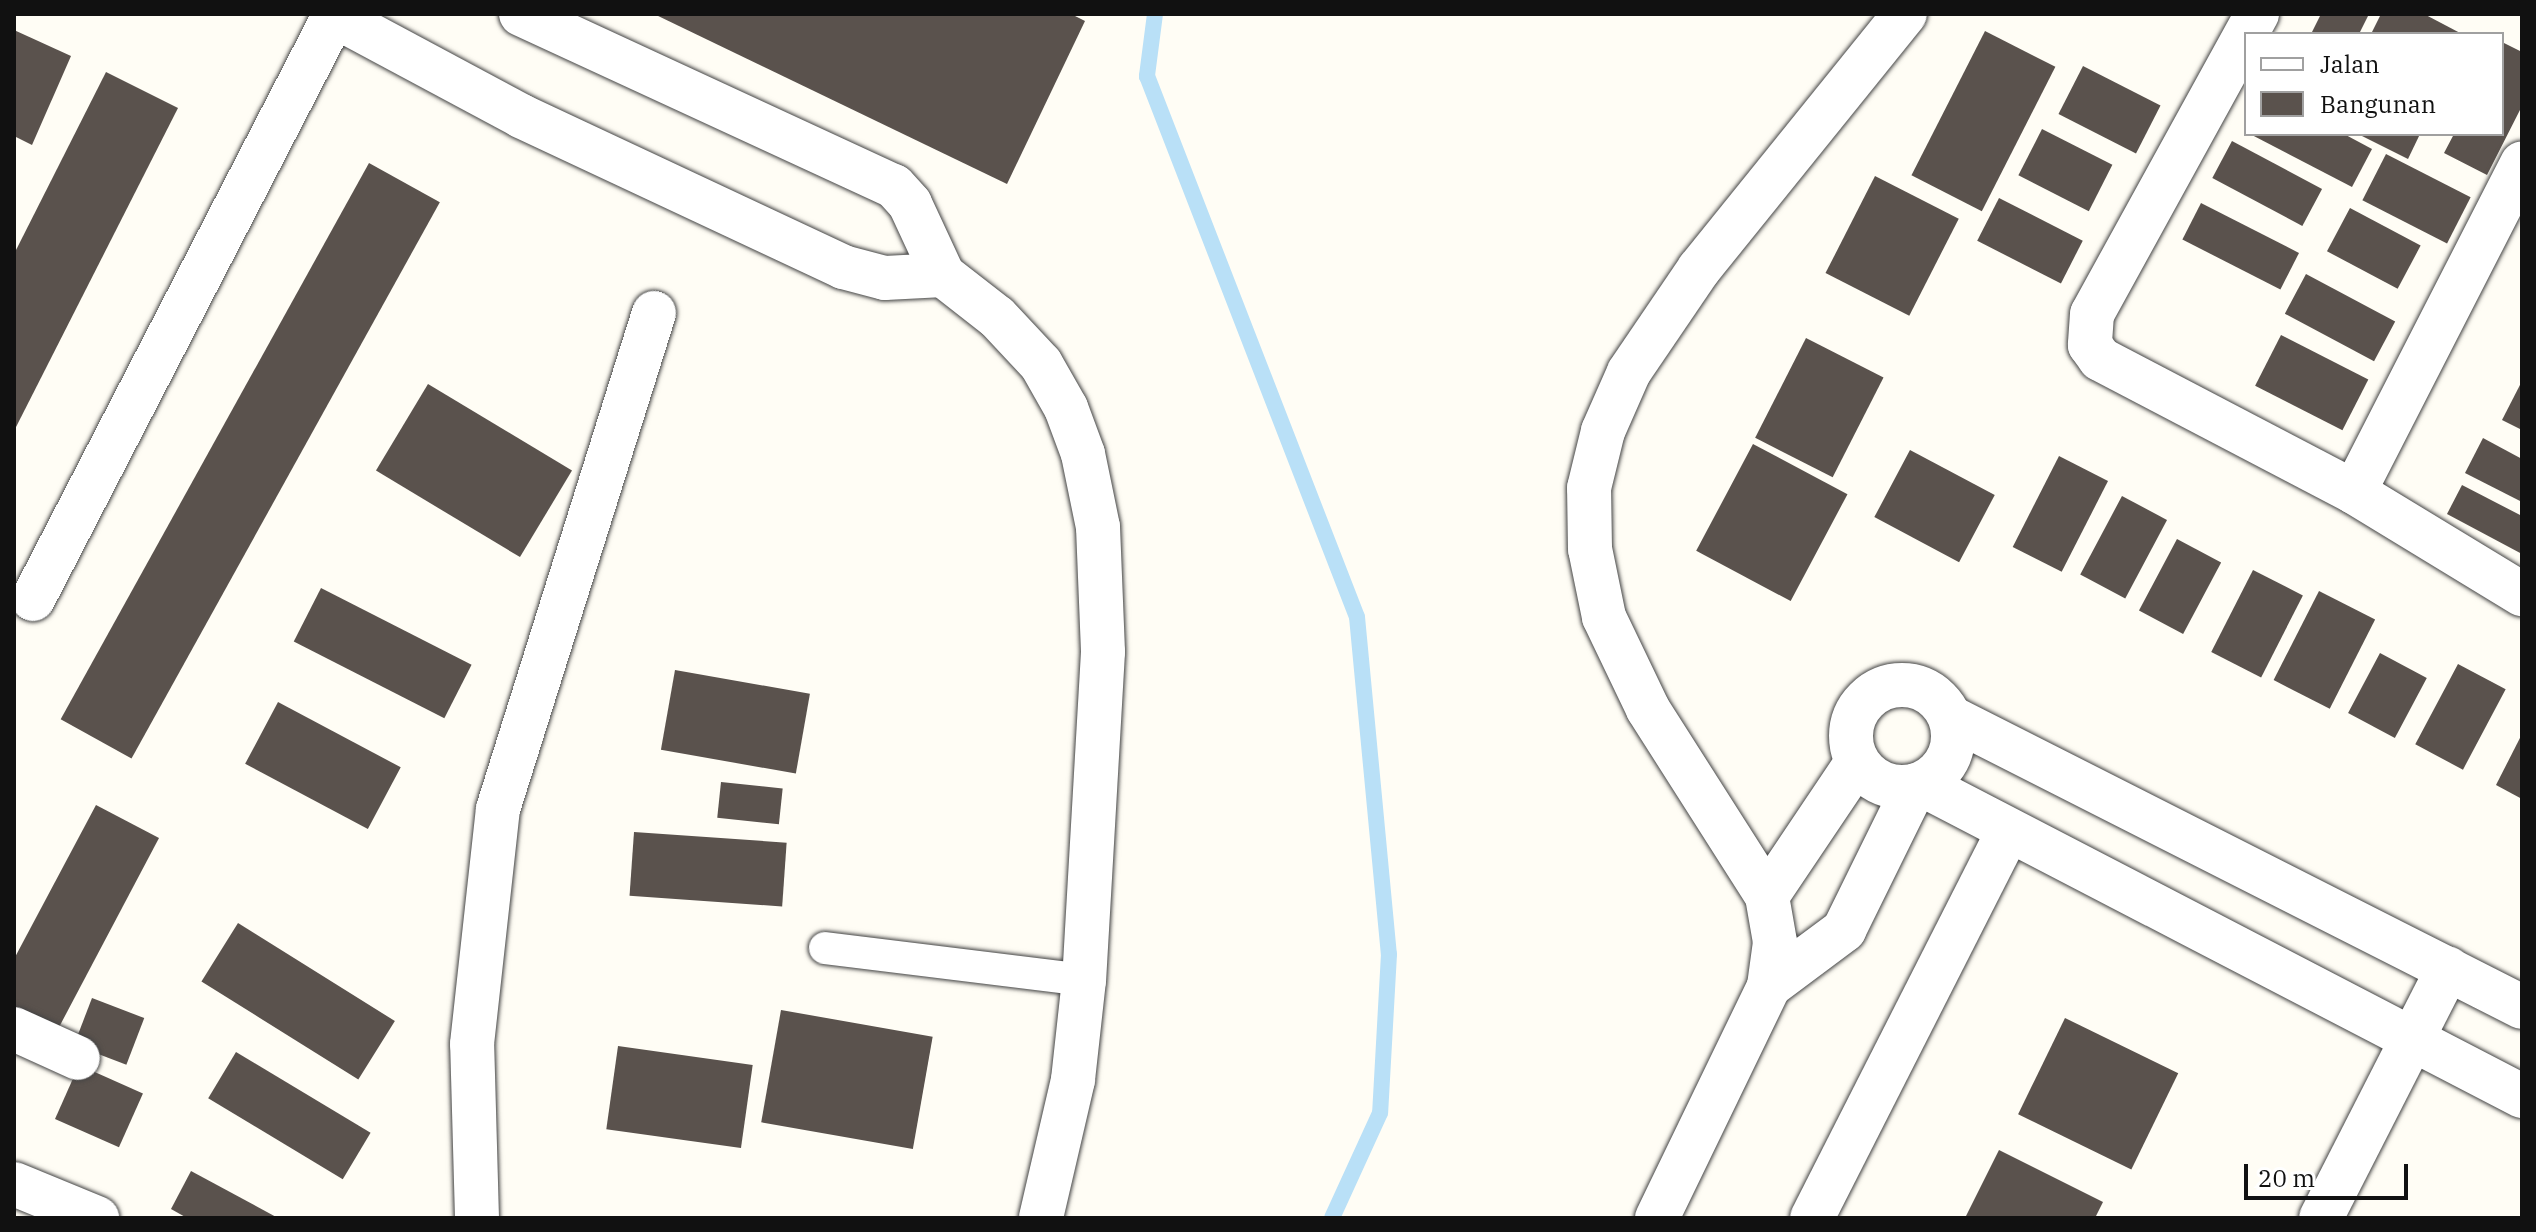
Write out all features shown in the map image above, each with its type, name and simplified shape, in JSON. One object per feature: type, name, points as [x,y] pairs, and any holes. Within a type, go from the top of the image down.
[{"type":"street","points":[[521,14],[894,186],[910,204],[943,275],[997,317],[1041,364],[1083,454],[1098,527],[1103,652],[1084,980],[1073,1080],[1041,1218]]},
{"type":"street","points":[[1657,1218],[1769,986],[1775,942],[1767,896],[1648,709],[1604,617],[1590,549],[1589,488],[1603,431],[1629,372],[1699,269],[1905,14]]},
{"type":"street","points":[[2247,32],[2257,14]]},
{"type":"street","points":[[33,599],[333,15],[521,116],[843,267],[885,278],[943,275]]},
{"type":"street","points":[[2244,38],[2092,314],[2087,339],[2100,359],[2354,492],[2522,594]]},
{"type":"street","points":[[2354,492],[2522,164]]},
{"type":"street","points":[[477,1218],[472,1044],[498,809],[654,313]]},
{"type":"street","points":[[2522,1007],[1950,717],[1927,691],[1903,684],[1879,689],[1855,712],[1851,745],[1857,762],[1881,783],[1918,785],[2522,1096]]},
{"type":"street","points":[[1769,986],[1844,930],[1918,785],[1944,767],[1951,751],[1950,717]]},
{"type":"street","points":[[1767,896],[1857,762]]},
{"type":"street","points":[[1812,1218],[2008,831]]},
{"type":"street","points":[[2321,1218],[2410,1037],[2448,969]]},
{"type":"street","points":[[14,1029],[78,1058]]},
{"type":"street","points":[[14,1184],[97,1218]]},
{"type":"lane","points":[[825,948],[1084,980]]},
{"type":"building","points":[[654,14],[1071,14],[1085,21],[1007,184]]},
{"type":"building","points":[[2321,14],[2369,14],[2360,32],[2312,32]]},
{"type":"building","points":[[2381,14],[2424,14],[2458,32],[2372,32]]},
{"type":"building","points":[[14,30],[71,56],[32,145],[14,136]]},
{"type":"building","points":[[1985,31],[2055,67],[1982,211],[1911,175]]},
{"type":"building","points":[[2504,43],[2522,52],[2522,106],[2487,175],[2444,153],[2453,136],[2504,136]]},
{"type":"building","points":[[2083,66],[2161,105],[2136,154],[2058,114]]},
{"type":"building","points":[[106,72],[178,108],[14,431],[14,254]]},
{"type":"building","points":[[2042,129],[2112,165],[2089,211],[2018,175]]},
{"type":"building","points":[[2254,136],[2348,136],[2372,149],[2352,187]]},
{"type":"building","points":[[2362,136],[2419,136],[2408,159]]},
{"type":"building","points":[[2232,141],[2322,189],[2302,226],[2212,178]]},
{"type":"building","points":[[2386,154],[2471,197],[2447,243],[2362,200]]},
{"type":"building","points":[[369,163],[440,202],[132,759],[61,719]]},
{"type":"building","points":[[1875,176],[1959,219],[1909,316],[1826,273]]},
{"type":"building","points":[[1999,198],[2083,241],[2061,283],[1977,241]]},
{"type":"building","points":[[2201,203],[2299,253],[2280,289],[2182,240]]},
{"type":"building","points":[[2350,208],[2421,246],[2398,289],[2327,251]]},
{"type":"building","points":[[2306,274],[2395,321],[2374,361],[2285,314]]},
{"type":"building","points":[[2281,335],[2368,379],[2342,430],[2255,386]]},
{"type":"building","points":[[1806,338],[1884,377],[1833,477],[1755,438]]},
{"type":"building","points":[[2522,381],[2522,430],[2502,420]]},
{"type":"building","points":[[428,384],[572,471],[520,557],[376,471]]},
{"type":"building","points":[[2483,438],[2522,459],[2522,502],[2465,473]]},
{"type":"building","points":[[1753,444],[1847,494],[1791,601],[1696,551]]},
{"type":"building","points":[[1910,450],[1995,495],[1959,562],[1874,517]]},
{"type":"building","points":[[2059,456],[2108,481],[2062,572],[2013,547]]},
{"type":"building","points":[[2462,485],[2522,516],[2522,554],[2447,514]]},
{"type":"building","points":[[2122,496],[2167,520],[2125,599],[2080,575]]},
{"type":"building","points":[[2177,539],[2221,562],[2183,634],[2139,611]]},
{"type":"building","points":[[2253,570],[2303,595],[2261,677],[2211,652]]},
{"type":"building","points":[[321,588],[472,665],[444,718],[294,641]]},
{"type":"building","points":[[2319,591],[2375,620],[2330,709],[2274,680]]},
{"type":"building","points":[[2380,653],[2427,678],[2395,738],[2348,713]]},
{"type":"building","points":[[2458,664],[2506,689],[2463,770],[2415,744]]},
{"type":"building","points":[[675,670],[810,694],[796,774],[661,750]]},
{"type":"building","points":[[278,702],[401,767],[368,829],[245,764]]},
{"type":"building","points":[[2522,734],[2522,799],[2496,785]]},
{"type":"building","points":[[721,782],[783,788],[779,824],[717,818]]},
{"type":"building","points":[[96,805],[159,838],[57,1031],[14,1008],[14,959]]},
{"type":"building","points":[[634,832],[787,843],[782,907],[630,896]]},
{"type":"building","points":[[238,923],[395,1021],[358,1080],[201,982]]},
{"type":"building","points":[[92,998],[144,1018],[126,1065],[74,1045]]},
{"type":"building","points":[[781,1010],[933,1037],[913,1149],[761,1122]]},
{"type":"building","points":[[2065,1018],[2178,1073],[2131,1169],[2018,1114]]},
{"type":"building","points":[[618,1046],[753,1065],[741,1148],[606,1129]]},
{"type":"building","points":[[236,1052],[371,1133],[343,1179],[208,1098]]},
{"type":"building","points":[[79,1065],[143,1093],[119,1147],[55,1119]]},
{"type":"building","points":[[1999,1150],[2103,1202],[2095,1218],[1965,1218]]},
{"type":"building","points":[[191,1171],[278,1218],[187,1218],[171,1209]]},
{"type":"waterway","points":[[1155,14],[1147,76],[1357,617],[1389,954],[1380,1113],[1332,1218]]}]
